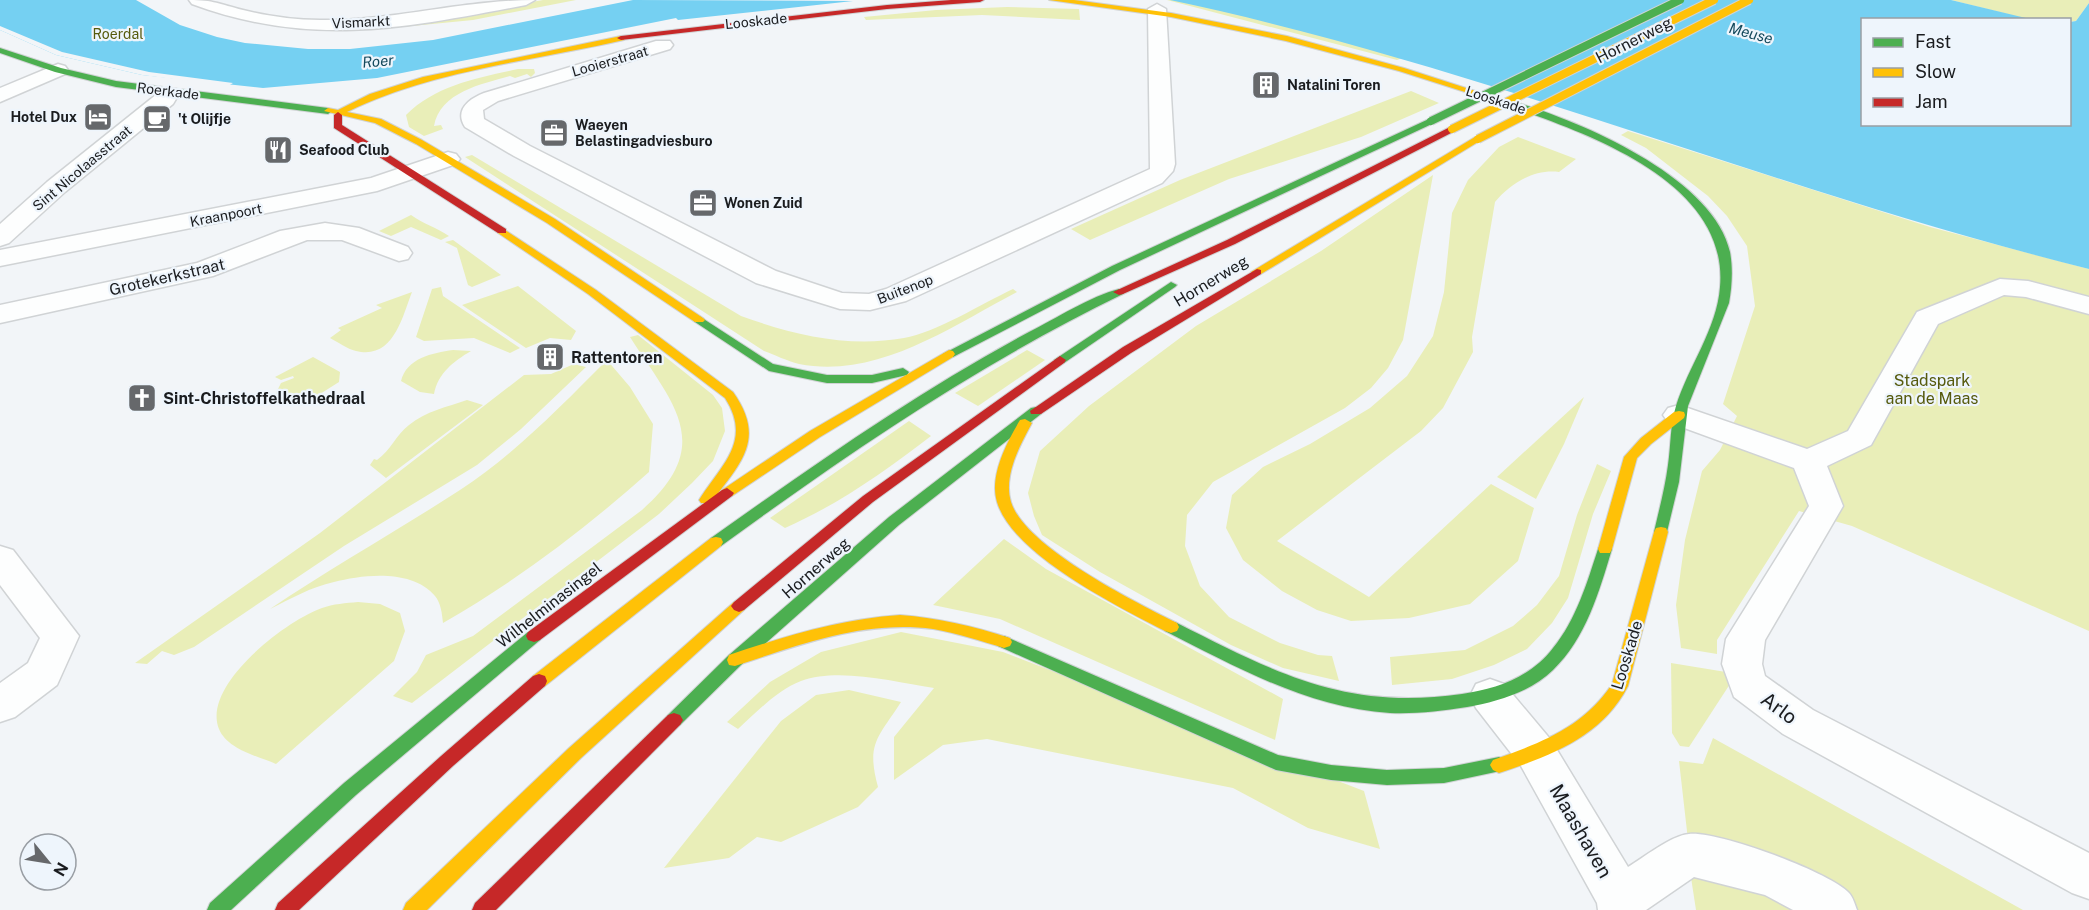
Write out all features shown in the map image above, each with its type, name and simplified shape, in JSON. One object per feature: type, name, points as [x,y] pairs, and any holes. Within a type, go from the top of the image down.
[{"type":"main road","name":"Looskade","points":[[339,113],[397,87],[533,55],[640,34],[887,7],[980,0]]},
{"type":"main road","name":"Looskade","points":[[735,660],[840,626],[897,620],[932,621],[965,629],[1023,650],[1253,753],[1304,771],[1402,779],[1477,770],[1507,764],[1536,753],[1587,726],[1607,708],[1620,686],[1674,470],[1679,415],[1723,302],[1727,261],[1719,237],[1702,211],[1665,176],[1633,154],[1605,140],[1510,104],[1409,72],[1252,29],[1157,9],[1053,0]]},
{"type":"main road","name":"Hornerweg","points":[[930,364],[1143,254],[1431,121],[1680,0]]},
{"type":"main road","name":"Hornerweg","points":[[285,910],[469,743],[589,642],[710,545],[825,464],[923,401],[1047,328],[1115,294],[1228,244],[1452,129],[1714,0]]},
{"type":"main road","name":"Hornerweg","points":[[735,660],[894,521],[1028,417],[1127,350],[1478,139],[1749,0]]},
{"type":"main road","name":"Roerkade","points":[[0,50],[58,70],[116,84],[310,107],[378,121],[448,159],[560,227],[770,367],[807,377],[855,380],[886,376],[930,364]]},
{"type":"main road","name":"Looskade","points":[[420,97],[457,80],[533,55]]},
{"type":"main road","points":[[339,113],[335,120],[337,126],[414,172],[601,298],[710,379],[740,408],[745,420],[744,434],[738,448],[694,515]]},
{"type":"main road","points":[[378,121],[392,113]]},
{"type":"main road","name":"Hornerweg","points":[[413,910],[575,753],[741,604],[868,499],[987,411],[1228,244]]},
{"type":"main road","name":"Wilhelminasingel","points":[[217,910],[396,748],[572,605],[694,515],[818,432],[930,364]]},
{"type":"main road","name":"Looskade","points":[[1028,417],[1007,463],[1003,495],[1007,513],[1022,532],[1060,563],[1247,666],[1307,690],[1347,702],[1380,706],[1443,704],[1490,696],[1528,680],[1555,658],[1574,634],[1599,563],[1632,455],[1679,415]]},
{"type":"main road","points":[[482,910],[735,660]]},
{"type":"street","name":"Vismarkt","points":[[198,0],[215,8],[255,19],[339,24],[442,15],[526,0]]},
{"type":"street","name":"Buitenop","points":[[501,139],[766,277],[840,301],[884,300],[1145,184],[1161,171],[1157,9]]},
{"type":"street","name":"Looierstraat","points":[[501,139],[473,122],[472,109],[479,102],[556,76],[663,45]]},
{"type":"street","name":"Looierstraat","points":[[533,55],[556,76]]},
{"type":"street","points":[[0,96],[58,70]]},
{"type":"street","name":"Sint Nicolaasstraat","points":[[0,238],[109,142],[165,99]]},
{"type":"street","name":"Kraanpoort","points":[[0,258],[369,186],[448,159]]},
{"type":"street","name":"Grotekerkstraat","points":[[0,314],[203,270],[231,262],[276,241],[309,232],[344,232],[399,253]]},
{"type":"street","points":[[1679,415],[1808,462],[1860,438],[1927,318],[2000,287],[2028,289],[2089,306]]},
{"type":"street","name":"Arlo","points":[[1808,462],[1826,506],[1746,639],[1742,664],[1748,685],[1798,722],[2089,877]]},
{"type":"street","points":[[0,560],[60,636],[43,674],[0,705]]},
{"type":"street","points":[[1490,696],[1536,753]]},
{"type":"street","name":"Maashaven","points":[[1536,753],[1621,904]]},
{"type":"street","points":[[1621,904],[1689,855],[1763,871],[1815,895],[1833,910]]},
{"type":"green space","points":[[543,0],[576,0],[473,20],[371,30],[373,26],[444,18]]},
{"type":"green space","points":[[1167,0],[1348,0],[1366,47],[1402,58],[1397,60]]},
{"type":"green space","points":[[1951,0],[2089,0],[2076,21],[2071,22],[2071,18],[2023,18]]},
{"type":"green space","points":[[1007,7],[1079,9],[1080,20],[982,15],[866,20],[864,17],[936,10]]},
{"type":"green space","points":[[518,69],[534,69],[535,73],[531,77],[527,74],[487,82],[453,97],[438,114],[434,126],[441,125],[443,129],[424,136],[409,127],[406,115],[431,96],[458,84]]},
{"type":"green space","points":[[1411,91],[1439,103],[1361,137],[1229,179],[1090,240],[1071,229],[1180,180]]},
{"type":"green space","name":"Stadspark aan de Maas","points":[[1628,131],[1930,227],[2089,269],[2089,631],[1852,526],[1799,511],[1717,640],[1717,654],[1681,648],[1676,605],[1685,540],[1702,471],[1720,450],[1737,416],[1723,404],[1755,306],[1747,246],[1727,216],[1708,196],[1646,148],[1621,135]]},
{"type":"green space","points":[[1518,137],[1576,159],[1559,172],[1532,175],[1516,183],[1495,202],[1472,337],[1473,352],[1443,408],[1421,431],[1277,541],[1369,597],[1491,484],[1534,508],[1518,561],[1470,604],[1409,618],[1351,621],[1317,610],[1282,591],[1243,560],[1226,528],[1232,495],[1263,467],[1310,444],[1370,408],[1407,376],[1433,336],[1444,292],[1452,213],[1468,180],[1499,147]]},
{"type":"green space","points":[[472,155],[741,316],[781,329],[842,340],[883,341],[904,338],[944,324],[1013,289],[1017,292],[939,334],[885,357],[857,364],[828,367],[799,364],[764,351],[465,157]]},
{"type":"green space","points":[[1433,175],[1403,340],[1388,368],[1371,388],[1345,408],[1213,482],[1187,515],[1185,546],[1200,586],[1229,617],[1280,643],[1318,655],[1332,656],[1339,681],[1283,668],[1231,645],[1100,572],[1042,535],[1028,493],[1040,451],[1089,406],[1196,326],[1321,251]]},
{"type":"green space","points":[[411,215],[449,236],[441,240],[411,227],[391,236],[379,231]]},
{"type":"green space","points":[[453,240],[501,275],[472,287],[468,285],[457,248],[445,242]]},
{"type":"green space","points":[[518,286],[576,331],[571,340],[550,338],[526,348],[462,305]]},
{"type":"green space","points":[[441,287],[443,296],[520,348],[510,353],[474,338],[424,341],[416,337],[432,289]]},
{"type":"green space","points":[[412,292],[394,335],[379,349],[369,352],[356,351],[330,338],[341,330],[338,328],[382,308],[376,305]]},
{"type":"green space","points":[[638,335],[713,395],[722,408],[725,431],[713,461],[659,514],[412,703],[393,696],[417,672],[426,655],[473,636],[642,510],[665,486],[678,464],[682,444],[680,424],[672,403],[630,337]]},
{"type":"green space","points":[[453,350],[471,351],[448,368],[439,380],[434,394],[420,392],[401,381],[409,367],[421,358]]},
{"type":"green space","points":[[1027,350],[1045,360],[978,406],[955,393]]},
{"type":"green space","points":[[313,357],[340,372],[339,382],[301,406],[293,401],[288,403],[283,400],[285,396],[275,395],[281,383],[294,378],[293,376],[281,380],[275,377]]},
{"type":"green space","points":[[607,360],[630,387],[653,424],[649,472],[550,553],[471,607],[443,623],[439,602],[426,587],[414,581],[388,576],[359,577],[325,584],[270,609],[480,476],[537,429]]},
{"type":"green space","points":[[574,364],[586,367],[521,429],[477,465],[344,546],[194,647],[174,655],[162,651],[147,664],[135,663],[320,533],[524,375],[551,374]]},
{"type":"green space","points":[[1584,397],[1564,444],[1536,499],[1497,477]]},
{"type":"green space","points":[[467,400],[483,405],[386,478],[370,465],[374,459],[377,460],[386,452],[404,429],[416,420]]},
{"type":"green space","points":[[909,421],[931,436],[861,487],[785,528],[770,518]]},
{"type":"green space","points":[[1597,464],[1611,471],[1593,514],[1568,598],[1552,623],[1527,649],[1494,665],[1452,679],[1392,685],[1390,657],[1465,650],[1513,626],[1537,605],[1559,576],[1577,515]]},
{"type":"green space","points":[[1004,539],[1046,569],[1283,699],[1275,740],[1000,619],[933,605]]},
{"type":"green space","points":[[358,602],[380,604],[400,613],[405,631],[394,661],[276,764],[243,751],[229,742],[219,729],[217,712],[223,693],[234,675],[251,656],[269,640],[307,615],[322,608]]},
{"type":"green space","points":[[901,632],[1003,652],[1364,791],[1380,849],[1308,828],[1233,788],[987,739],[943,745],[894,780],[894,737],[934,688],[849,675],[816,677],[801,681],[784,690],[738,729],[727,722],[770,682],[821,652]]},
{"type":"green space","points":[[1671,663],[1726,672],[1730,684],[1689,747],[1680,746],[1672,733]]},
{"type":"green space","points":[[849,690],[901,702],[876,742],[873,760],[878,787],[858,807],[781,842],[757,837],[729,858],[664,868],[781,721],[816,695]]},
{"type":"green space","points":[[1713,738],[2023,910],[1851,910],[1688,840],[1679,761],[1703,764]]},
{"type":"green space","points":[[1690,871],[1811,910],[1696,910]]},
{"type":"water","name":"Roerdal","points":[[0,0],[136,0],[180,25],[217,37],[245,43],[308,49],[350,49],[433,40],[633,0],[853,1],[678,20],[676,18],[377,78],[263,88],[142,75],[56,55],[0,30]]},
{"type":"water","name":"Meuse","points":[[1170,0],[1951,0],[2026,18],[1861,18],[1861,126],[2071,126],[2071,22],[2076,21],[2089,3],[2089,269],[1859,204],[1517,94],[1287,27]]},
{"type":"pier","points":[[0,26],[62,52],[149,72],[233,83],[228,86],[142,75],[56,55],[0,30]]},
{"type":"traffic: fast","points":[[1431,121],[1680,0]]},
{"type":"traffic: fast","points":[[0,50],[58,70],[116,84],[328,111]]},
{"type":"traffic: fast","points":[[1515,105],[1581,130],[1618,147],[1654,168],[1686,192],[1710,220],[1725,251],[1726,287],[1723,303],[1680,413],[1674,473],[1661,532]]},
{"type":"traffic: fast","points":[[949,354],[1116,268],[1431,121]]},
{"type":"traffic: fast","points":[[1060,360],[1171,285]]},
{"type":"traffic: fast","points":[[716,542],[812,473],[962,375],[1013,346],[1119,292]]},
{"type":"traffic: fast","points":[[699,320],[769,367],[827,379],[872,379],[903,372]]},
{"type":"traffic: fast","points":[[674,720],[735,660],[894,521],[1036,411]]},
{"type":"traffic: fast","points":[[1171,627],[1280,679],[1316,692],[1352,701],[1390,706],[1430,706],[1473,699],[1522,683],[1539,673],[1558,654],[1568,641],[1583,612],[1605,549]]},
{"type":"traffic: fast","points":[[217,910],[350,789],[534,636]]},
{"type":"traffic: fast","points":[[1004,642],[1276,762],[1359,776],[1387,777],[1444,775],[1499,765]]},
{"type":"traffic: slow","points":[[1053,0],[1171,15],[1287,39],[1401,69],[1515,105]]},
{"type":"traffic: slow","points":[[1452,129],[1714,0]]},
{"type":"traffic: slow","points":[[1478,139],[1749,0]]},
{"type":"traffic: slow","points":[[339,113],[373,96],[423,80],[621,38]]},
{"type":"traffic: slow","points":[[328,111],[378,121],[419,142],[551,221],[699,320]]},
{"type":"traffic: slow","points":[[1257,272],[1478,139]]},
{"type":"traffic: slow","points":[[502,231],[592,292],[729,395],[739,409],[743,423],[743,436],[733,462],[706,500]]},
{"type":"traffic: slow","points":[[727,493],[815,434],[949,354]]},
{"type":"traffic: slow","points":[[1605,549],[1631,457],[1646,441],[1679,415]]},
{"type":"traffic: slow","points":[[1025,423],[1008,461],[1003,482],[1004,502],[1012,519],[1051,556],[1076,574],[1171,627]]},
{"type":"traffic: slow","points":[[1499,765],[1535,753],[1568,737],[1597,716],[1610,702],[1620,686],[1661,532]]},
{"type":"traffic: slow","points":[[539,681],[716,542]]},
{"type":"traffic: slow","points":[[413,910],[575,753],[739,606]]},
{"type":"traffic: slow","points":[[735,660],[804,637],[868,623],[900,621],[933,623],[967,630],[1004,642]]},
{"type":"traffic: jam","points":[[621,38],[887,7],[980,0]]},
{"type":"traffic: jam","points":[[338,115],[337,126],[502,231]]},
{"type":"traffic: jam","points":[[1119,292],[1231,242],[1452,129]]},
{"type":"traffic: jam","points":[[1036,411],[1127,350],[1257,272]]},
{"type":"traffic: jam","points":[[739,606],[868,499],[1060,360]]},
{"type":"traffic: jam","points":[[534,636],[727,493]]},
{"type":"traffic: jam","points":[[285,910],[447,761],[539,681]]},
{"type":"traffic: jam","points":[[482,910],[674,720]]},
{"type":"place","name":"Natalini Toren","points":[[1266,85]]},
{"type":"place","name":"Hotel Dux","points":[[98,117]]},
{"type":"place","name":"'t Olijfje","points":[[157,119]]},
{"type":"place","name":"Waeyen Belastingadviesburo","points":[[554,133]]},
{"type":"place","name":"Seafood Club","points":[[278,150]]},
{"type":"place","name":"Wonen Zuid","points":[[703,203]]},
{"type":"place","name":"Rattentoren","points":[[550,357]]},
{"type":"place","name":"Sint-Christoffelkathedraal","points":[[142,398]]},
{"type":"water label","name":"Roer","points":[[378,61]]}]
